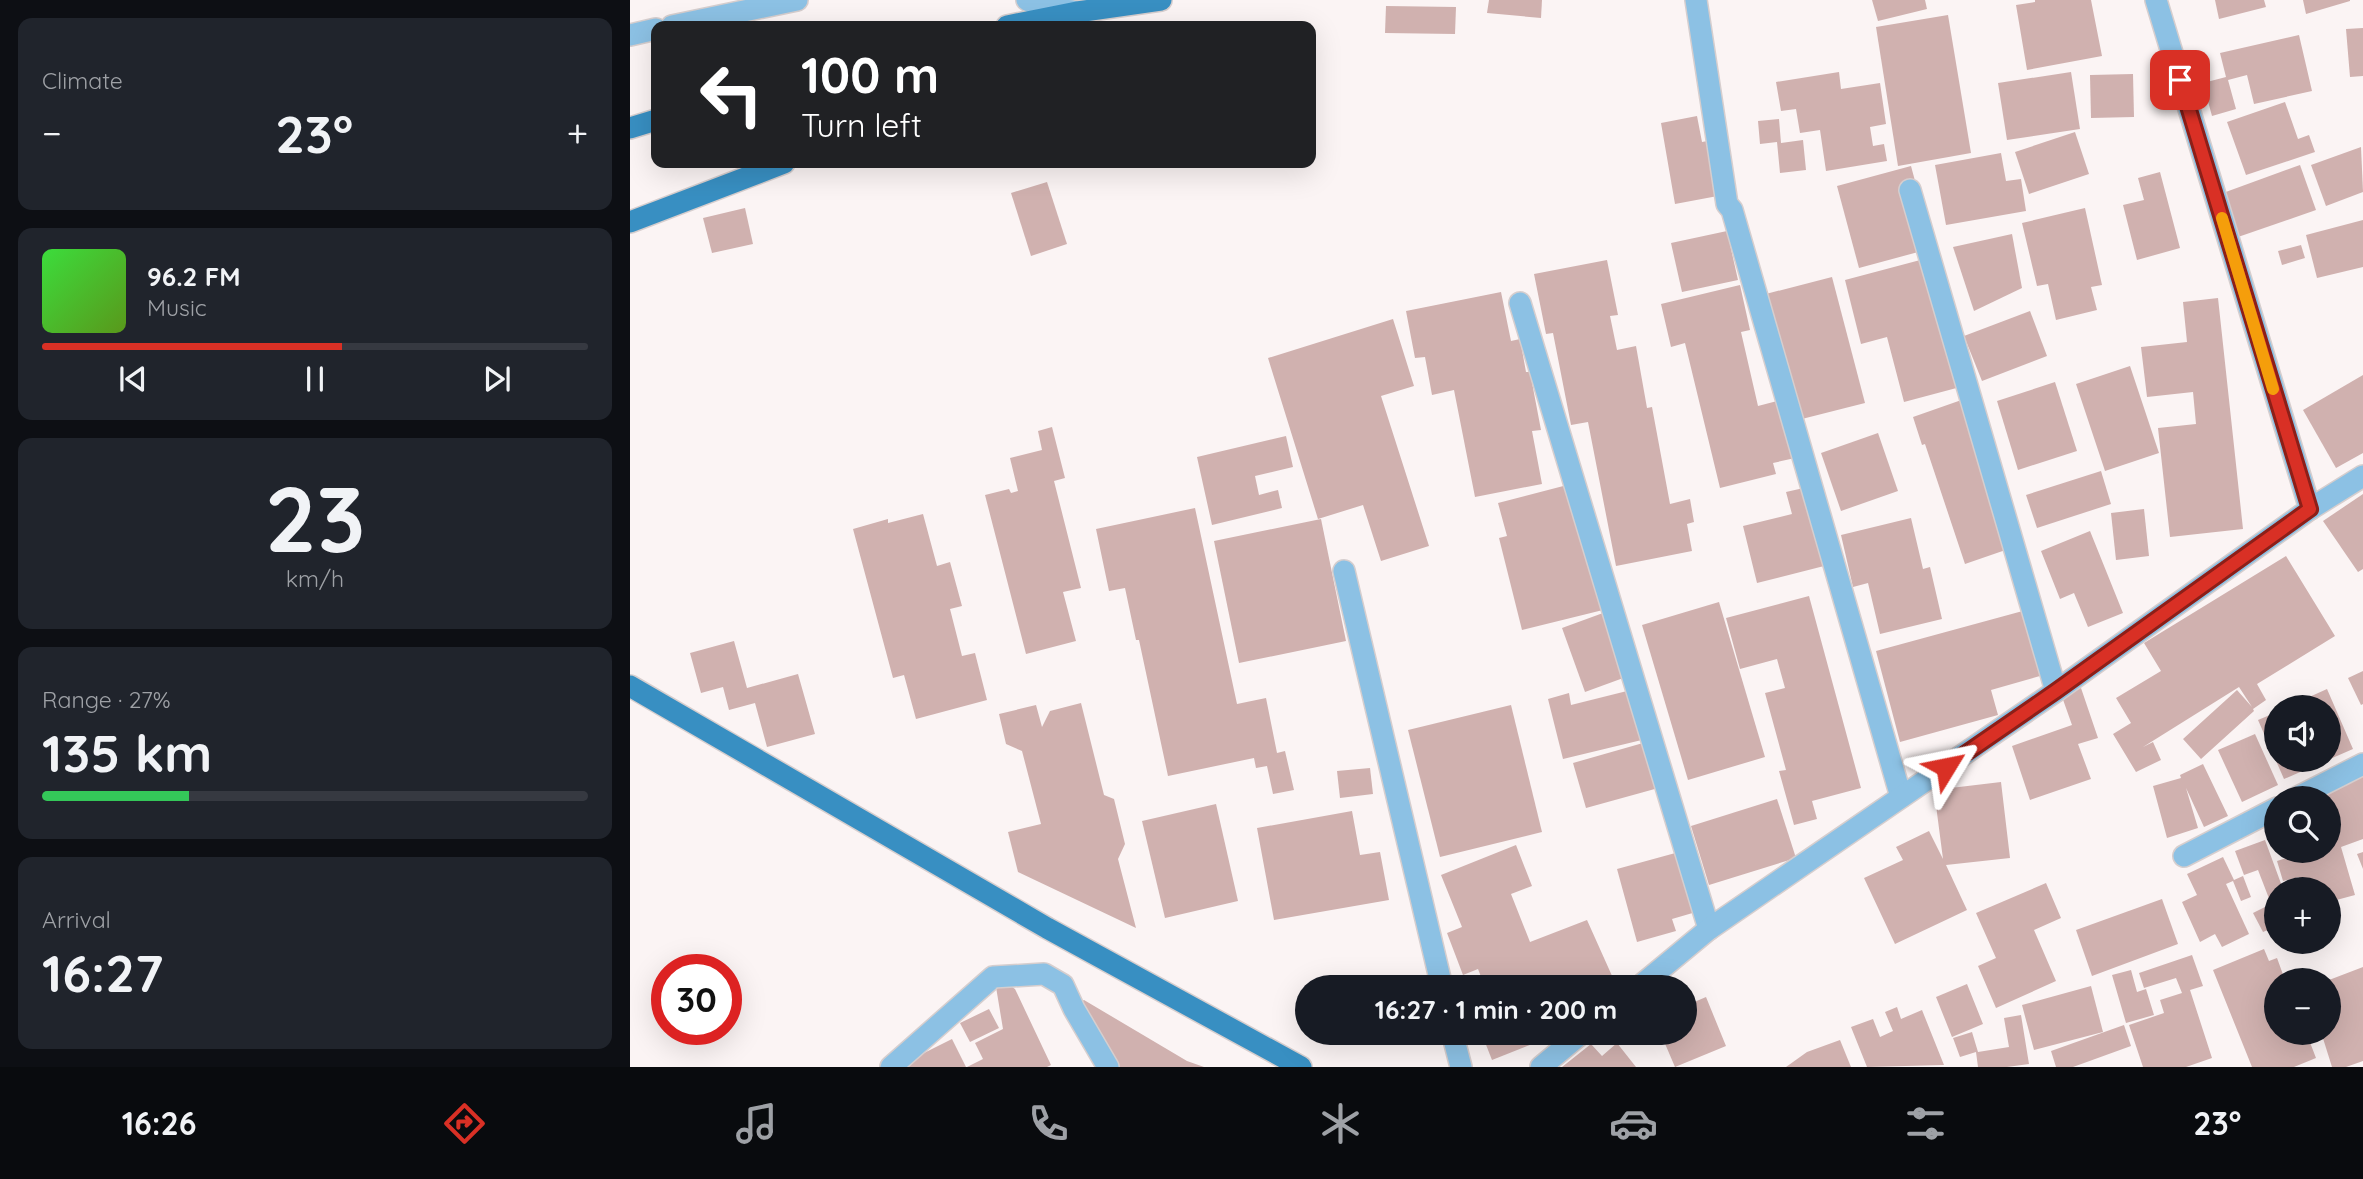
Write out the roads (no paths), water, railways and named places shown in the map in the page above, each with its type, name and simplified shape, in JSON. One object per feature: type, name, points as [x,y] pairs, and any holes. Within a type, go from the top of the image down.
[{"type":"main road","points":[[1055,21],[1161,0]]},
{"type":"main road","points":[[630,128],[651,122]]},
{"type":"main road","points":[[630,222],[771,168]]},
{"type":"main road","points":[[630,686],[1047,928],[1301,1067]]},
{"type":"street","points":[[695,21],[797,0]]},
{"type":"street","points":[[1027,0],[1074,19]]},
{"type":"street","points":[[1696,0],[1727,204],[1732,210],[1901,797]]},
{"type":"street","points":[[2156,0],[2310,509]]},
{"type":"street","points":[[630,35],[651,30]]},
{"type":"street","points":[[1909,190],[2056,691]]},
{"type":"street","points":[[1520,303],[1709,929]]},
{"type":"street","points":[[1653,975],[1709,929],[2056,691],[2310,509],[2363,476]]},
{"type":"street","points":[[1344,571],[1439,975]]},
{"type":"street","points":[[2320,786],[2363,764]]},
{"type":"street","points":[[2184,856],[2264,815]]},
{"type":"street","points":[[891,1067],[993,977],[1044,974],[1063,985],[1108,1067]]},
{"type":"street","points":[[1455,1045],[1461,1067]]},
{"type":"street","points":[[1541,1067],[1567,1045]]}]
